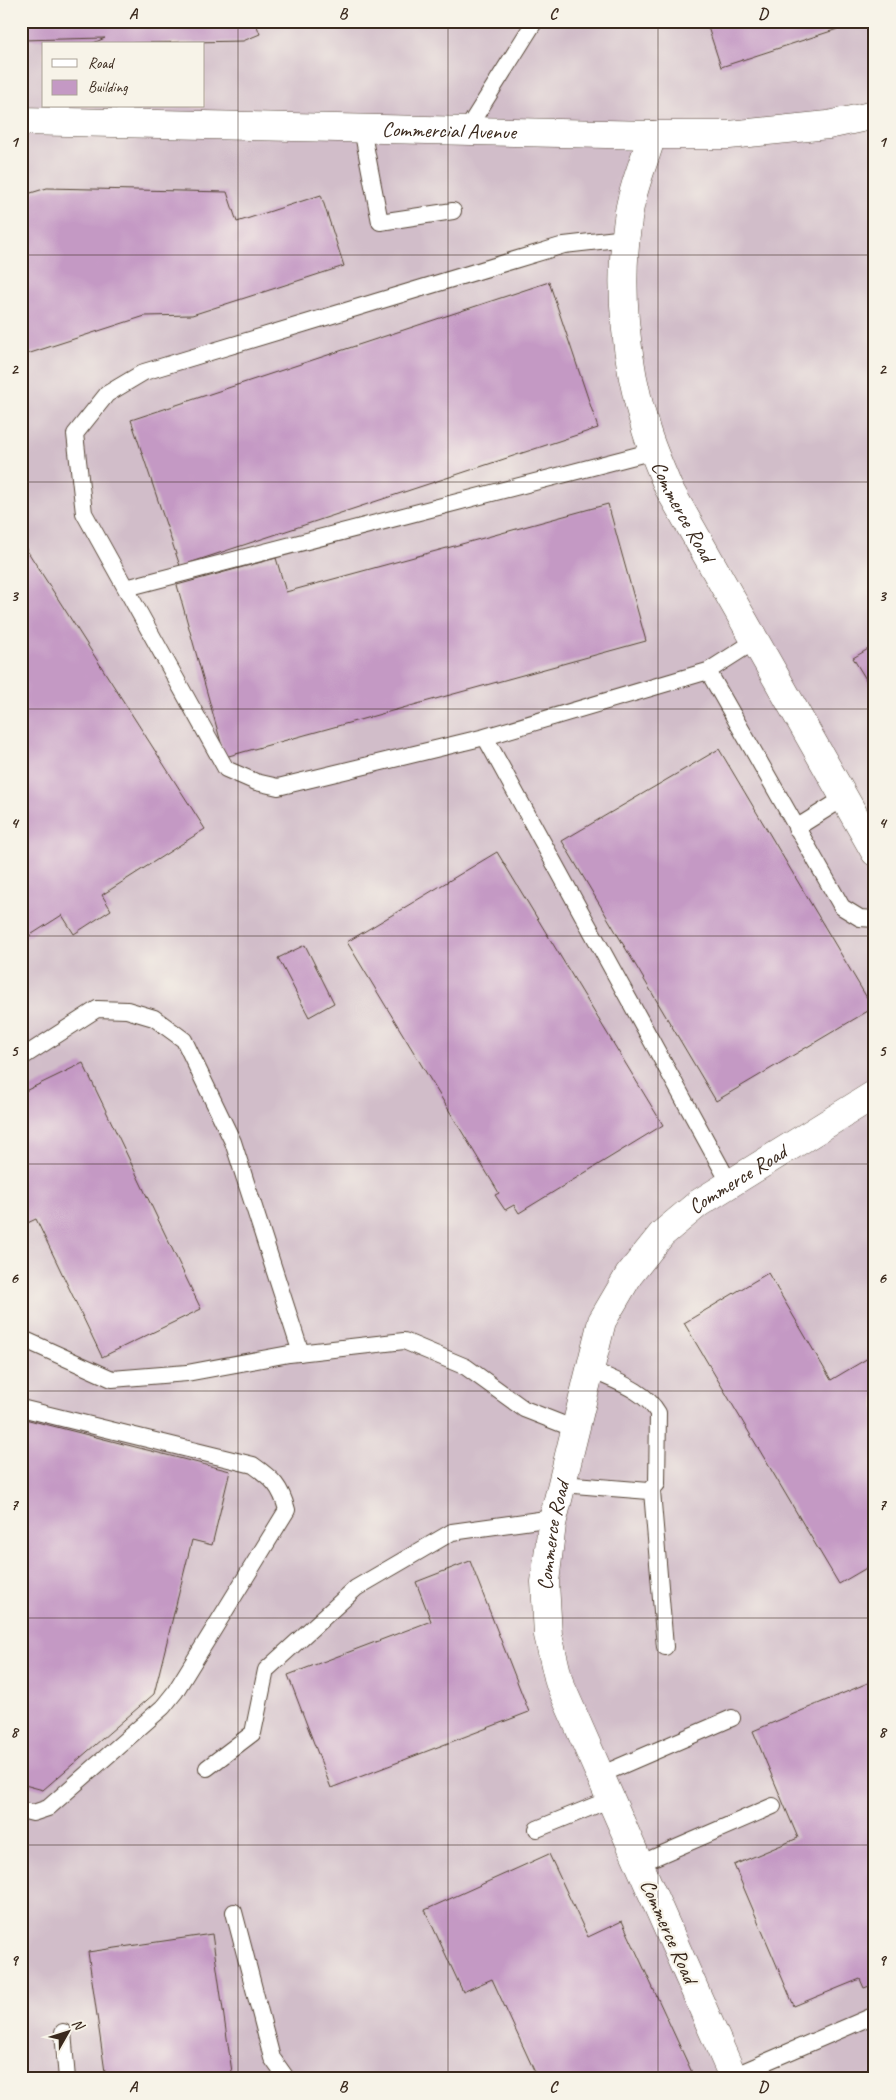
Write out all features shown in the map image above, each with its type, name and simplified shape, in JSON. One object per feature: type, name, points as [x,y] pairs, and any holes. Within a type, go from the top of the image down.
[{"type":"street","name":"Commercial Avenue","points":[[21,121],[652,135],[729,135],[828,125],[875,116]]},
{"type":"street","name":"Commerce Road","points":[[652,135],[630,210],[626,238],[625,315],[634,383],[654,451],[668,487],[875,852]]},
{"type":"street","name":"Commerce Road","points":[[733,2078],[559,1682],[548,1635],[545,1582],[554,1518],[602,1320],[629,1275],[662,1234],[698,1203],[875,1094]]},
{"type":"lane","points":[[466,131],[535,21]]},
{"type":"lane","points":[[362,129],[380,222],[453,211]]},
{"type":"lane","points":[[626,238],[564,245],[144,372],[107,394],[74,434],[84,513],[226,769],[256,782],[278,787],[485,737],[708,671],[755,640]]},
{"type":"lane","points":[[126,588],[654,451]]},
{"type":"lane","points":[[708,671],[842,907],[860,918],[875,919]]},
{"type":"lane","points":[[485,737],[730,1184]]},
{"type":"lane","points":[[796,828],[844,798]]},
{"type":"lane","points":[[21,1058],[97,1009],[127,1010],[154,1018],[184,1040],[233,1142],[301,1353]]},
{"type":"lane","points":[[21,1338],[112,1379],[187,1373],[301,1353],[404,1341],[466,1367],[524,1409],[576,1429]]},
{"type":"lane","points":[[590,1370],[643,1396],[658,1413],[657,1484],[652,1491],[665,1647]]},
{"type":"lane","points":[[21,1408],[253,1465],[270,1476],[282,1493],[287,1510],[175,1692],[163,1707],[48,1808],[33,1813],[21,1810]]},
{"type":"lane","points":[[562,1484],[652,1491]]},
{"type":"lane","points":[[207,1768],[253,1733],[266,1670],[356,1588],[452,1532],[554,1518]]},
{"type":"lane","points":[[537,1829],[606,1787],[732,1718]]},
{"type":"lane","points":[[639,1864],[773,1806]]},
{"type":"lane","points":[[234,1912],[272,2058],[287,2079]]},
{"type":"lane","points":[[733,2078],[875,2015]]},
{"type":"lane","points":[[62,2032],[67,2079]]},
{"type":"shaded area","points":[[21,21],[875,21],[875,2079],[21,2079]]},
{"type":"building","points":[[21,21],[255,21],[260,34],[243,41],[96,42],[105,38],[21,40]]},
{"type":"building","points":[[706,21],[859,21],[859,22],[721,67]]},
{"type":"building","points":[[47,188],[227,192],[237,222],[321,195],[344,266],[192,315],[145,316],[21,356],[21,196]]},
{"type":"building","points":[[549,282],[598,428],[180,566],[131,420]]},
{"type":"building","points":[[608,504],[646,641],[225,757],[177,585],[276,558],[286,592]]},
{"type":"building","points":[[21,541],[205,829],[102,895],[111,910],[74,934],[62,915],[21,941]]},
{"type":"building","points":[[875,645],[875,694],[853,658]]},
{"type":"building","points":[[719,749],[873,1008],[716,1101],[562,841]]},
{"type":"building","points":[[497,852],[663,1125],[519,1213],[514,1205],[505,1210],[495,1195],[499,1193],[347,942]]},
{"type":"building","points":[[305,945],[334,1003],[309,1017],[278,958]]},
{"type":"building","points":[[83,1063],[201,1309],[102,1357],[36,1219],[21,1226],[21,1093]]},
{"type":"building","points":[[768,1273],[831,1380],[875,1354],[875,1563],[839,1584],[684,1323]]},
{"type":"building","points":[[21,1418],[230,1471],[212,1545],[192,1540],[154,1694],[43,1790],[21,1784]]},
{"type":"building","points":[[470,1561],[529,1712],[331,1788],[288,1675],[431,1621],[416,1582]]},
{"type":"building","points":[[875,1680],[875,1984],[864,1988],[860,1979],[794,2006],[734,1865],[798,1838],[753,1731]]},
{"type":"building","points":[[549,1854],[588,1937],[622,1921],[695,2079],[538,2079],[492,1979],[463,1992],[425,1910]]},
{"type":"building","points":[[212,1934],[233,2079],[106,2079],[88,1952]]}]
